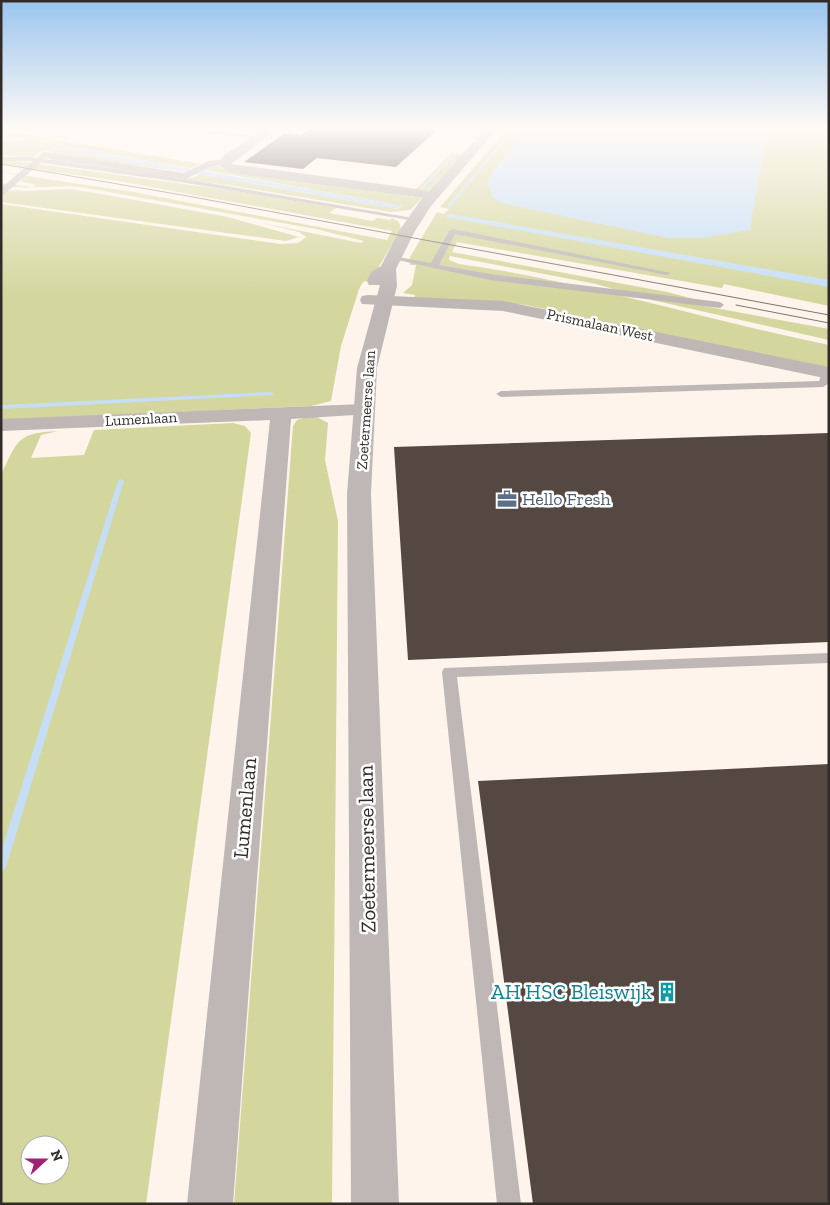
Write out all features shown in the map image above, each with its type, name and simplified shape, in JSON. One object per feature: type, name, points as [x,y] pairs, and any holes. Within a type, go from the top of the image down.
[{"type":"street","points":[[357,185],[432,195]]},
{"type":"street","points":[[392,260],[414,219],[441,185]]},
{"type":"street","name":"Zoetermeerse laan","points":[[375,1204],[359,494],[347,464],[344,437],[350,398],[376,300],[391,277],[392,260]]},
{"type":"street","name":"Zoetermeerse laan","points":[[350,398],[370,350],[376,300]]},
{"type":"street","name":"Prismalaan West","points":[[376,300],[503,306],[828,373]]},
{"type":"street","name":"Lumenlaan","points":[[1,425],[281,412],[350,398]]},
{"type":"street","name":"Lumenlaan","points":[[210,1204],[281,412]]},
{"type":"lane","points":[[216,185],[414,219]]},
{"type":"lane","points":[[434,266],[454,231],[667,273]]},
{"type":"lane","points":[[392,260],[490,277],[720,305]]},
{"type":"lane","points":[[501,394],[823,384],[828,373]]},
{"type":"lane","points":[[509,1204],[449,672],[829,658]]},
{"type":"green space","points":[[1,185],[32,187],[1,186]]},
{"type":"green space","points":[[36,185],[88,185],[387,240],[392,231],[141,185],[193,185],[235,191],[336,208],[329,213],[373,221],[377,218],[390,220],[392,218],[399,222],[401,229],[371,280],[363,282],[359,289],[341,346],[331,401],[311,406],[1,420],[1,204],[281,244],[298,243],[306,237],[299,232],[262,223],[361,243],[364,241],[316,229],[87,188],[32,187]]},
{"type":"green space","points":[[229,185],[263,185],[397,209],[403,206],[289,185],[332,185],[422,198],[410,210],[391,212]]},
{"type":"green space","points":[[420,185],[433,185],[429,190],[416,189]]},
{"type":"green space","points":[[459,185],[829,185],[829,306],[724,284],[722,288],[457,242],[452,252],[667,292],[706,302],[704,306],[829,329],[829,340],[652,300],[596,284],[450,256],[449,260],[459,264],[552,280],[829,345],[829,369],[526,305],[414,298],[415,295],[403,293],[412,285],[416,265],[410,265],[410,257],[437,212],[444,214],[449,209],[440,207]]},
{"type":"green space","points":[[1,189],[24,191],[69,189],[96,193],[228,217],[299,237],[286,241],[1,202],[1,197],[8,191],[21,192]]},
{"type":"green space","points":[[306,417],[317,417],[328,423],[325,460],[338,521],[332,1204],[234,1204],[293,426],[297,420]]},
{"type":"green space","points":[[233,423],[245,426],[251,433],[146,1204],[1,1204],[1,475],[11,454],[20,441],[34,434],[58,431],[41,435],[31,458],[84,455],[94,430]]},
{"type":"water","points":[[261,185],[286,185],[404,206],[397,209]]},
{"type":"water","points":[[488,185],[758,185],[750,230],[702,238],[668,238],[501,203],[492,196]]},
{"type":"water","points":[[451,214],[829,280],[829,287],[446,217],[446,215]]},
{"type":"building","points":[[829,433],[829,642],[408,660],[394,447]]},
{"type":"building","name":"AH HSC Bleiswijk","points":[[829,764],[829,1204],[533,1204],[478,781]]},
{"type":"waterway","points":[[449,206],[467,185]]},
{"type":"waterway","points":[[1,407],[271,394]]},
{"type":"waterway","points":[[1,867],[121,481]]},
{"type":"tram line","points":[[125,185],[829,315]]},
{"type":"tram line","points":[[736,305],[829,323]]},
{"type":"place","name":"Hello Fresh","points":[[507,499]]},
{"type":"place","name":"AH HSC Bleiswijk","points":[[667,992]]}]
